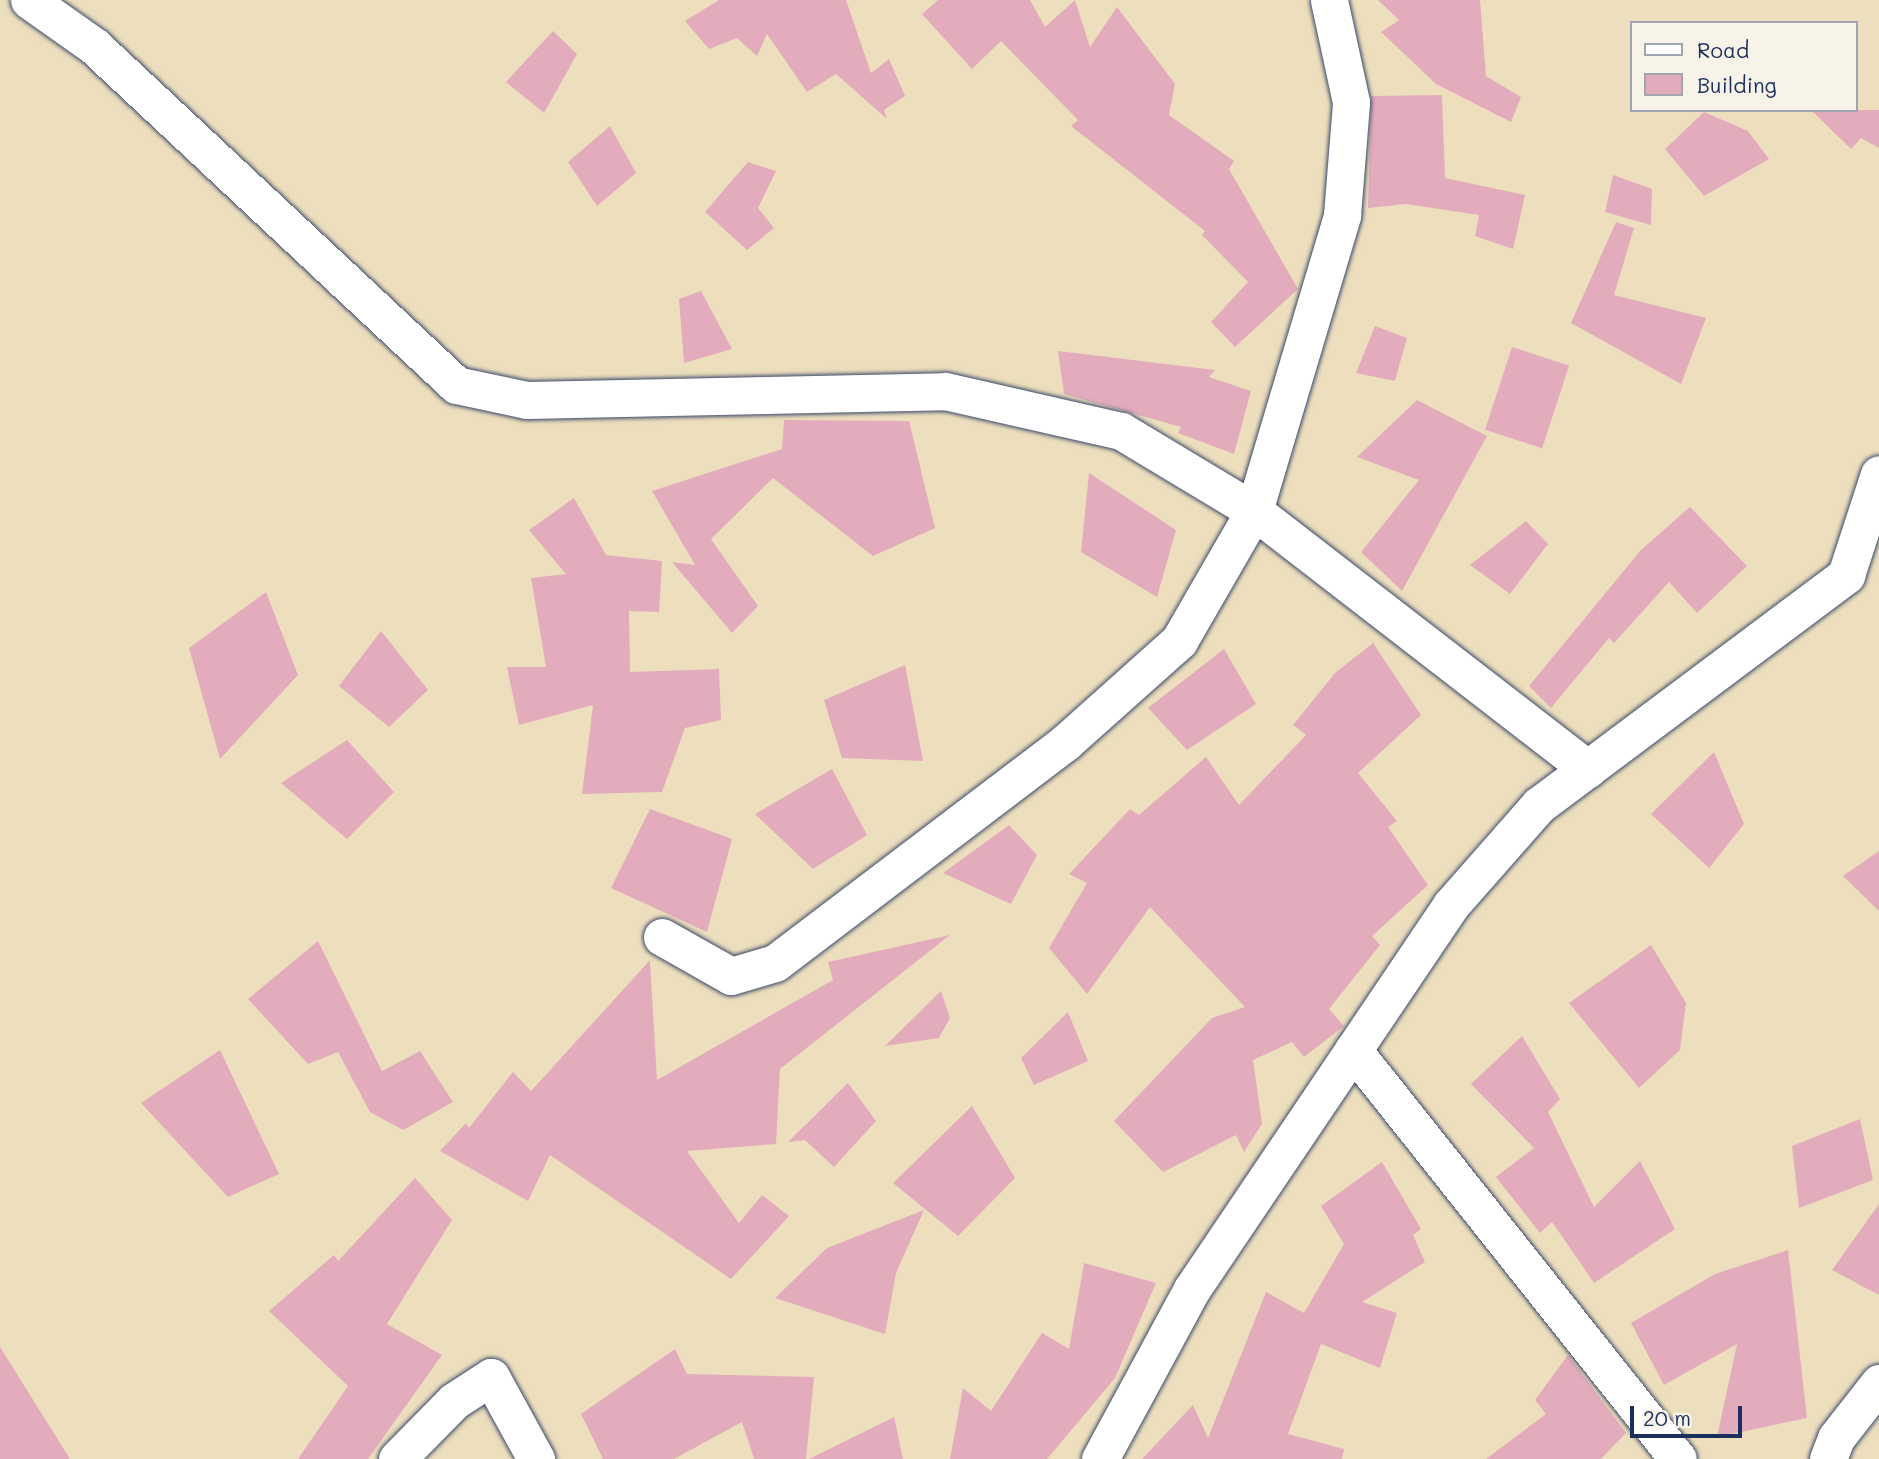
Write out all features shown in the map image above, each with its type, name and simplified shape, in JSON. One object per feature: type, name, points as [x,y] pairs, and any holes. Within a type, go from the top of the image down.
[{"type":"street","points":[[29,0],[94,46],[456,385],[527,400],[945,391],[1121,431],[1254,511],[1588,769]]},
{"type":"street","points":[[663,937],[731,976],[775,963],[1066,742],[1179,641],[1254,511],[1342,215],[1351,102],[1329,0]]},
{"type":"street","points":[[1100,1459],[1192,1289],[1451,905],[1539,805],[1846,575],[1879,474]]},
{"type":"street","points":[[1353,1050],[1678,1459]]},
{"type":"street","points":[[397,1459],[454,1401],[491,1377],[536,1459]]},
{"type":"street","points":[[1828,1459],[1836,1438],[1879,1383]]},
{"type":"building","points":[[719,0],[846,0],[871,73],[889,59],[905,96],[884,110],[887,119],[836,74],[807,92],[767,34],[757,56],[737,38],[709,49],[685,21]]},
{"type":"building","points":[[938,0],[1030,0],[1045,27],[1075,0],[1090,47],[1117,7],[1175,84],[1169,115],[1234,161],[1229,169],[1298,289],[1235,347],[1211,322],[1248,282],[1202,235],[1205,231],[1071,126],[1078,120],[1001,41],[972,69],[922,14]]},
{"type":"building","points":[[1378,0],[1480,0],[1486,76],[1521,97],[1511,122],[1436,84],[1381,32],[1399,20]]},
{"type":"building","points":[[553,31],[577,54],[544,113],[506,82]]},
{"type":"building","points":[[1442,95],[1445,178],[1525,195],[1513,249],[1475,236],[1479,215],[1406,204],[1368,208],[1371,96]]},
{"type":"building","points":[[1879,110],[1879,148],[1861,138],[1851,149],[1813,112]]},
{"type":"building","points":[[1704,112],[1748,131],[1769,159],[1704,196],[1665,149]]},
{"type":"building","points":[[610,126],[636,173],[597,206],[568,162]]},
{"type":"building","points":[[748,162],[776,171],[758,208],[774,228],[747,250],[705,212]]},
{"type":"building","points":[[1613,175],[1652,189],[1651,225],[1605,212]]},
{"type":"building","points":[[1616,222],[1634,228],[1614,295],[1706,318],[1681,384],[1571,323]]},
{"type":"building","points":[[701,291],[732,349],[684,363],[679,299]]},
{"type":"building","points":[[1375,326],[1407,338],[1395,381],[1356,373]]},
{"type":"building","points":[[1512,347],[1569,366],[1542,448],[1485,430]]},
{"type":"building","points":[[1058,351],[1215,370],[1209,377],[1251,391],[1234,454],[1178,433],[1181,427],[1064,394]]},
{"type":"building","points":[[1417,400],[1487,436],[1402,591],[1361,552],[1419,480],[1357,457]]},
{"type":"building","points":[[784,420],[909,421],[935,528],[873,556],[773,478],[711,539],[758,606],[732,633],[672,562],[695,565],[652,491],[782,449]]},
{"type":"building","points":[[1089,473],[1176,530],[1157,597],[1081,552]]},
{"type":"building","points":[[574,498],[606,555],[662,561],[659,612],[629,611],[630,672],[719,669],[721,720],[685,728],[662,792],[582,794],[593,705],[519,725],[507,667],[546,667],[531,578],[566,574],[529,530]]},
{"type":"building","points":[[1690,507],[1747,566],[1697,613],[1669,582],[1614,643],[1609,638],[1551,708],[1529,686],[1641,550]]},
{"type":"building","points":[[1526,521],[1548,544],[1510,594],[1470,565]]},
{"type":"building","points":[[266,592],[298,675],[220,759],[189,648]]},
{"type":"building","points":[[381,631],[428,690],[389,727],[339,686]]},
{"type":"building","points":[[1373,643],[1421,715],[1358,773],[1397,821],[1388,827],[1428,885],[1372,936],[1380,945],[1329,1009],[1344,1026],[1304,1057],[1292,1042],[1253,1060],[1262,1124],[1244,1152],[1236,1135],[1163,1172],[1114,1121],[1212,1018],[1245,1007],[1150,907],[1087,994],[1049,948],[1087,883],[1069,874],[1130,809],[1139,815],[1206,757],[1239,805],[1306,735],[1293,725],[1335,673]]},
{"type":"building","points":[[1224,649],[1256,704],[1187,750],[1148,708]]},
{"type":"building","points":[[905,665],[923,761],[842,758],[824,700]]},
{"type":"building","points":[[347,740],[394,792],[347,839],[281,783]]},
{"type":"building","points":[[1714,752],[1744,824],[1709,868],[1651,814]]},
{"type":"building","points":[[832,769],[867,835],[813,869],[755,814]]},
{"type":"building","points":[[650,809],[732,839],[707,932],[611,888]]},
{"type":"building","points":[[1009,825],[1037,855],[1011,904],[943,873]]},
{"type":"building","points":[[1879,851],[1879,911],[1843,876]]},
{"type":"building","points":[[950,935],[780,1069],[776,1144],[687,1151],[739,1223],[762,1195],[789,1216],[731,1279],[550,1155],[528,1201],[440,1151],[466,1123],[469,1128],[513,1072],[531,1091],[650,960],[657,1080],[833,980],[828,962]]},
{"type":"building","points":[[318,941],[382,1071],[420,1051],[453,1102],[403,1130],[370,1112],[338,1052],[308,1064],[248,999]]},
{"type":"building","points":[[1651,945],[1686,1003],[1680,1050],[1639,1088],[1569,1003]]},
{"type":"building","points":[[941,991],[950,1018],[939,1038],[885,1046]]},
{"type":"building","points":[[1068,1012],[1088,1061],[1034,1085],[1021,1058]]},
{"type":"building","points":[[1522,1036],[1560,1099],[1548,1112],[1594,1207],[1640,1161],[1675,1229],[1594,1283],[1552,1222],[1540,1233],[1496,1177],[1534,1148],[1471,1084]]},
{"type":"building","points":[[220,1050],[279,1174],[228,1197],[141,1103]]},
{"type":"building","points":[[848,1083],[876,1121],[834,1167],[805,1140],[788,1142]]},
{"type":"building","points":[[972,1106],[1015,1178],[958,1236],[893,1183]]},
{"type":"building","points":[[1860,1119],[1873,1180],[1799,1208],[1792,1146]]},
{"type":"building","points":[[1382,1162],[1421,1229],[1413,1235],[1425,1262],[1362,1302],[1397,1313],[1380,1368],[1321,1344],[1288,1434],[1344,1449],[1342,1459],[1142,1459],[1193,1405],[1208,1438],[1266,1292],[1304,1313],[1344,1244],[1321,1206]]},
{"type":"building","points":[[415,1178],[452,1220],[387,1324],[442,1355],[368,1459],[298,1459],[348,1386],[269,1311],[334,1255],[338,1261]]},
{"type":"building","points":[[1879,1204],[1879,1295],[1832,1270]]},
{"type":"building","points":[[924,1210],[896,1273],[885,1334],[775,1298],[827,1248]]},
{"type":"building","points":[[1788,1250],[1807,1418],[1717,1437],[1737,1344],[1664,1385],[1631,1323],[1715,1274]]},
{"type":"building","points":[[1084,1263],[1156,1283],[1115,1378],[1047,1459],[950,1459],[963,1388],[991,1411],[1042,1333],[1069,1349]]},
{"type":"building","points":[[0,1347],[70,1459],[0,1459]]},
{"type":"building","points":[[675,1349],[687,1374],[814,1377],[806,1459],[754,1459],[742,1422],[674,1459],[603,1459],[581,1414]]},
{"type":"building","points":[[1568,1355],[1626,1433],[1601,1459],[1486,1459],[1546,1414],[1535,1400]]},
{"type":"building","points":[[894,1417],[903,1459],[809,1459]]}]
